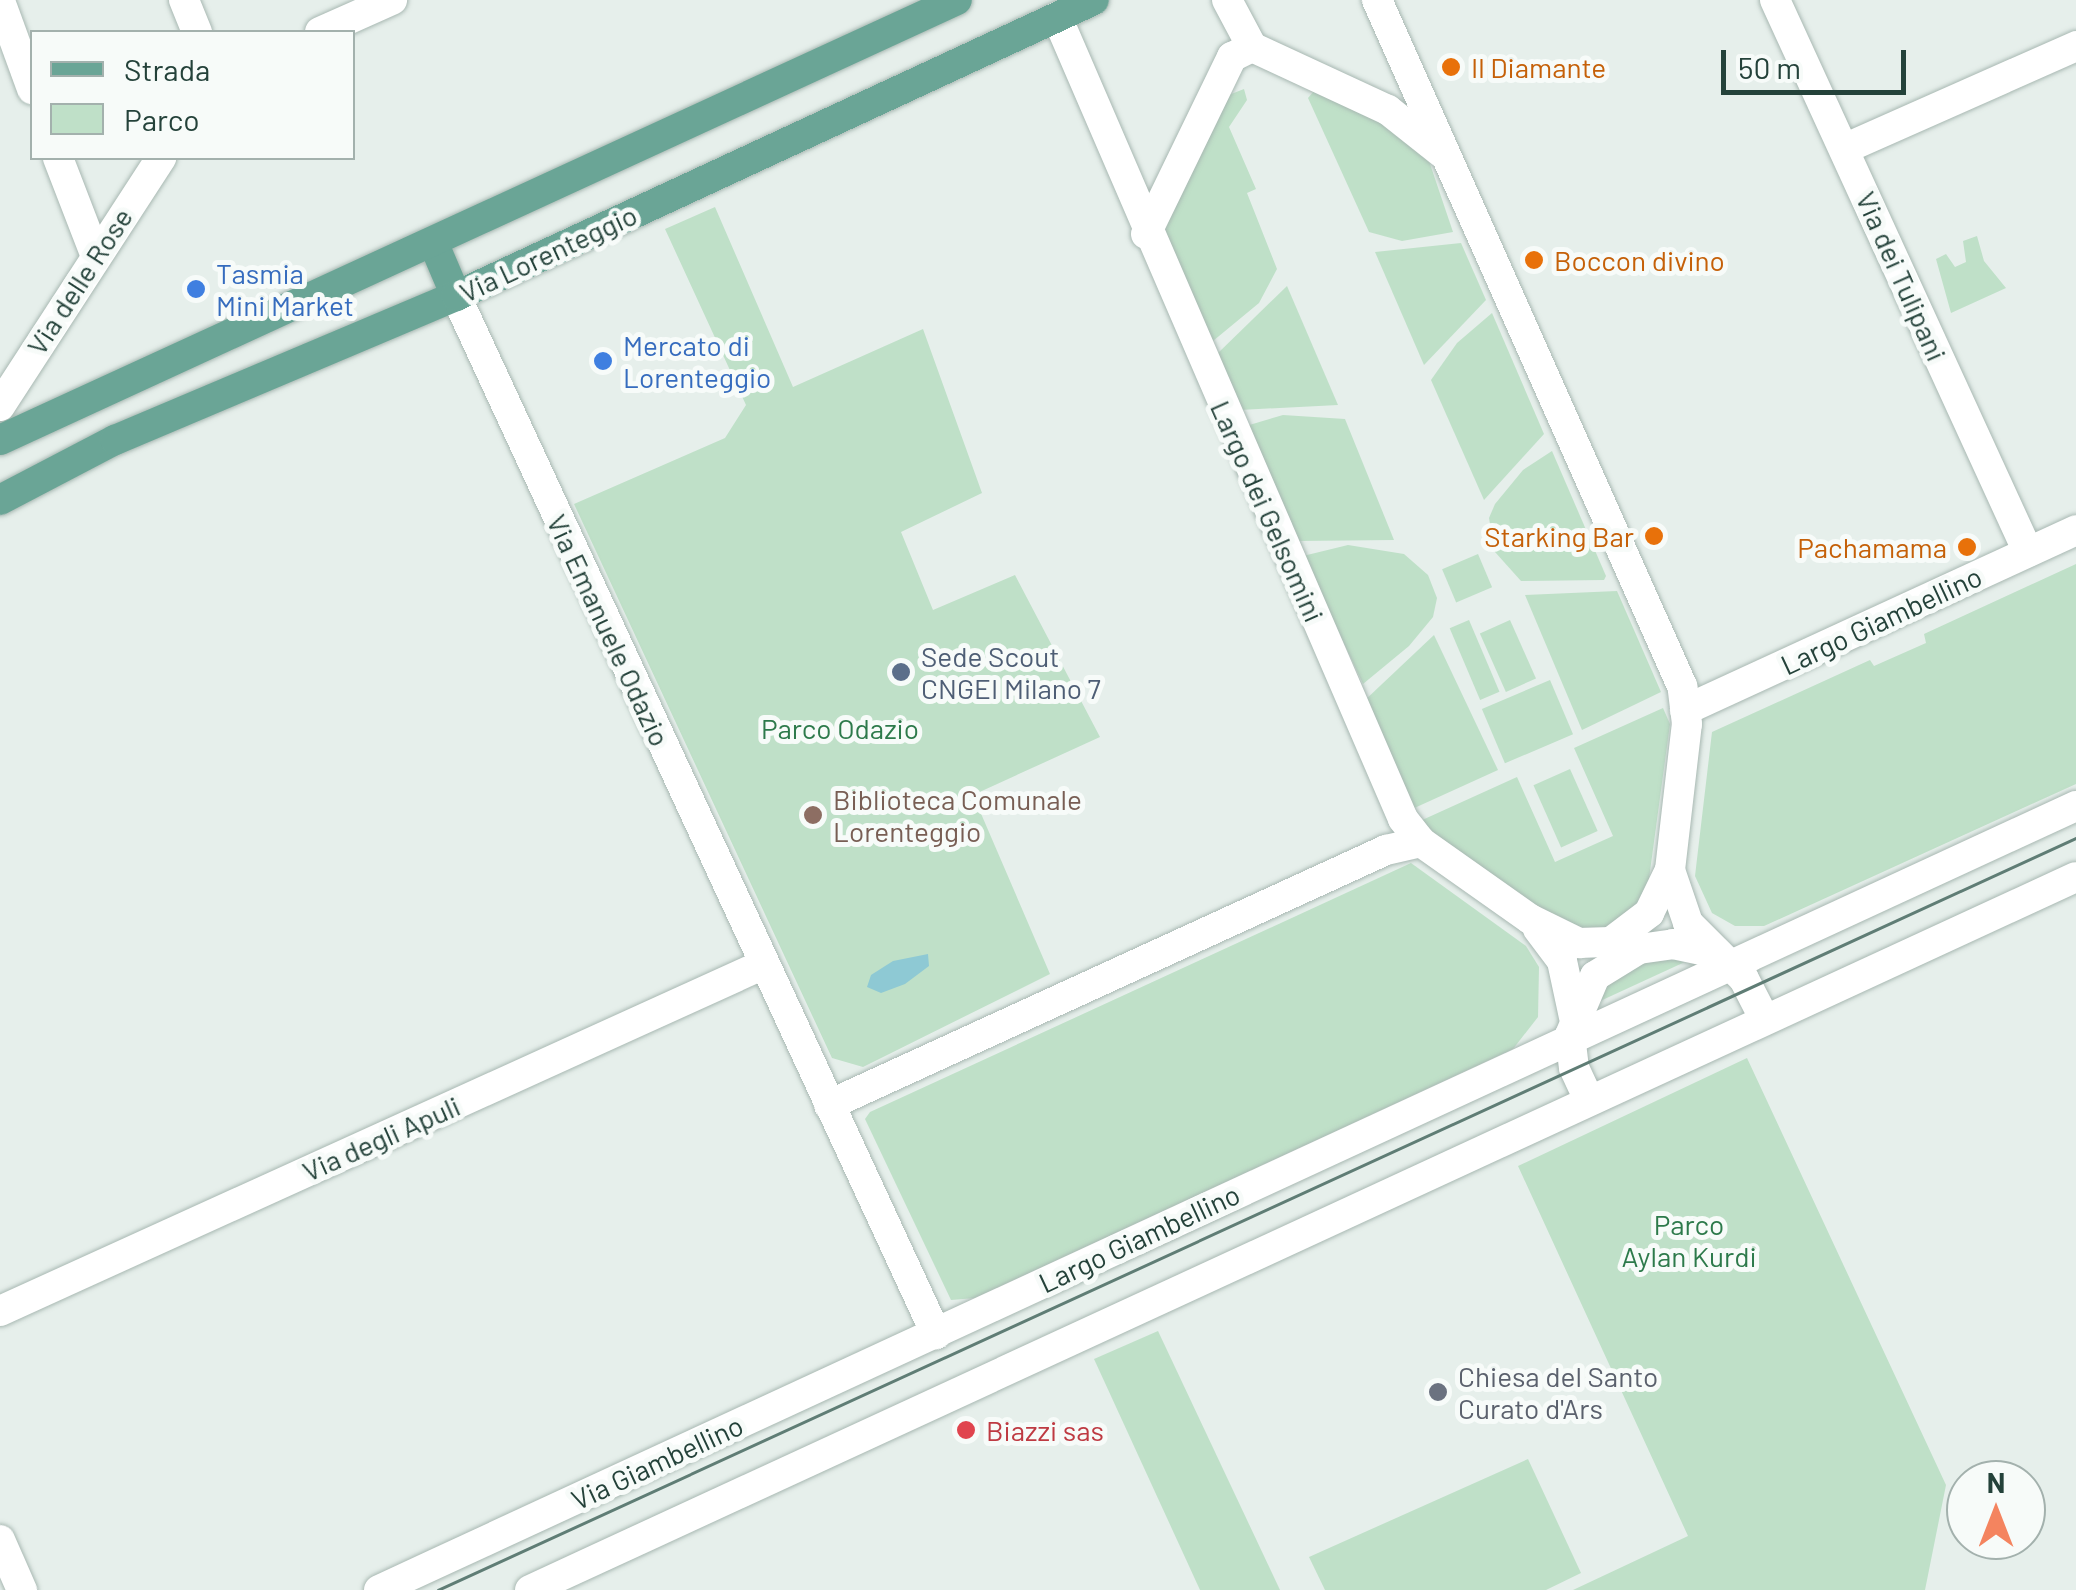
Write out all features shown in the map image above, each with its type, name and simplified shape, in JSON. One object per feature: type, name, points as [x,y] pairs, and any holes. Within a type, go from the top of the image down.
[{"type":"main road","name":"Via Lorenteggio","points":[[0,440],[957,0]]},
{"type":"main road","name":"Via Lorenteggio","points":[[0,500],[115,440],[265,380],[456,296],[1094,0]]},
{"type":"main road","points":[[433,242],[456,296]]},
{"type":"main road","points":[[245,330],[265,380]]},
{"type":"street","points":[[184,0],[196,30]]},
{"type":"street","points":[[324,30],[392,0]]},
{"type":"street","points":[[1210,0],[1242,52]]},
{"type":"street","points":[[1146,234],[1242,52],[1227,0]]},
{"type":"street","name":"Largo dei Gelsomini","points":[[1377,0],[1682,686],[1685,710],[1670,870],[1680,909],[1719,957]]},
{"type":"street","name":"Via dei Tulipani","points":[[1775,0],[2028,552]]},
{"type":"street","points":[[0,2],[30,84]]},
{"type":"street","name":"Largo dei Gelsomini","points":[[1057,17],[1146,234],[1403,818],[1421,842],[1530,919],[1579,943],[1611,942],[1649,913],[1670,870]]},
{"type":"street","points":[[1844,149],[2076,46]]},
{"type":"street","name":"Largo dei Gelsomini","points":[[1242,52],[1388,110],[1447,157]]},
{"type":"street","points":[[59,160],[95,254]]},
{"type":"street","name":"Via delle Rose","points":[[0,406],[159,160]]},
{"type":"street","name":"Via Emanuele Odazio","points":[[456,296],[762,965]]},
{"type":"street","name":"Largo Giambellino","points":[[1685,710],[2076,530]]},
{"type":"street","name":"Largo Giambellino","points":[[936,1334],[1719,957],[2076,806]]},
{"type":"street","points":[[828,1105],[1386,850],[1421,842]]},
{"type":"street","points":[[530,1590],[2076,877]]},
{"type":"street","name":"Largo dei Gelsomini","points":[[1530,919],[1562,961],[1572,1026]]},
{"type":"street","points":[[1590,1100],[1574,1068],[1572,1026],[1596,976],[1626,954],[1673,944],[1719,957],[1750,987],[1764,1018]]},
{"type":"street","points":[[762,965],[936,1334]]},
{"type":"street","name":"Via degli Apuli","points":[[0,1310],[762,965]]},
{"type":"street","name":"Via Giambellino","points":[[379,1590],[936,1334]]},
{"type":"street","points":[[0,1540],[22,1590]]},
{"type":"green space","points":[[1244,89],[1247,100],[1229,127],[1256,189],[1247,193],[1277,269],[1259,303],[1213,341],[1166,244],[1165,228],[1221,98]]},
{"type":"green space","points":[[1314,91],[1400,130],[1428,158],[1453,232],[1402,241],[1369,232],[1308,98]]},
{"type":"green space","name":"Parco Odazio","points":[[715,207],[793,387],[923,329],[982,493],[901,532],[933,610],[1015,575],[1100,737],[973,795],[1050,974],[863,1067],[832,1058],[574,504],[725,438],[746,405],[665,229]]},
{"type":"green space","points":[[1977,236],[1984,261],[2006,288],[1951,313],[1936,259],[1946,254],[1955,267],[1966,262],[1963,241]]},
{"type":"green space","points":[[1461,243],[1486,300],[1424,365],[1375,252]]},
{"type":"green space","points":[[1287,286],[1338,405],[1240,410],[1216,355]]},
{"type":"green space","points":[[1492,313],[1544,434],[1484,500],[1431,380],[1457,343]]},
{"type":"green space","points":[[1283,415],[1345,419],[1394,540],[1297,541],[1246,426]]},
{"type":"green space","points":[[1552,451],[1606,576],[1604,580],[1521,581],[1495,552],[1489,518],[1495,504],[1523,470]]},
{"type":"green space","points":[[1348,545],[1404,554],[1428,575],[1437,598],[1433,617],[1409,646],[1363,684],[1303,556]]},
{"type":"green space","points":[[1478,554],[1492,587],[1456,602],[1442,569]]},
{"type":"green space","points":[[2076,564],[2076,784],[1764,926],[1735,926],[1712,913],[1695,876],[1712,732],[1870,660],[1874,666],[1926,643],[1924,634]]},
{"type":"green space","points":[[1617,591],[1661,692],[1582,730],[1525,595]]},
{"type":"green space","points":[[1469,620],[1499,692],[1480,700],[1450,628]]},
{"type":"green space","points":[[1510,620],[1536,678],[1506,692],[1480,633]]},
{"type":"green space","points":[[1434,635],[1498,770],[1410,810],[1363,702]]},
{"type":"green space","points":[[1550,680],[1573,734],[1505,763],[1482,709]]},
{"type":"green space","points":[[1663,708],[1670,724],[1648,886],[1643,900],[1615,927],[1568,928],[1427,833],[1420,821],[1517,777],[1555,862],[1613,836],[1574,748]]},
{"type":"green space","points":[[1570,769],[1598,831],[1561,847],[1533,785]]},
{"type":"green space","points":[[1411,863],[1526,946],[1539,967],[1538,1017],[1513,1049],[975,1298],[951,1300],[865,1119],[870,1112]]},
{"type":"green space","points":[[1640,953],[1687,961],[1585,1008]]},
{"type":"green space","name":"Parco Aylan Kurdi","points":[[1747,1058],[1946,1485],[1925,1590],[1573,1590],[1688,1536],[1518,1166]]},
{"type":"green space","points":[[1158,1331],[1280,1590],[1200,1590],[1094,1359]]},
{"type":"green space","points":[[1528,1459],[1581,1573],[1546,1590],[1325,1590],[1309,1557]]},
{"type":"water","points":[[928,954],[929,966],[905,984],[881,993],[867,987],[871,975],[893,961]]},
{"type":"tram line","points":[[438,1590],[2076,838]]},
{"type":"place","name":"Il Diamante","points":[[1451,67]]},
{"type":"place","name":"Boccon divino","points":[[1534,260]]},
{"type":"place","name":"Tasmia Mini Market","points":[[196,289]]},
{"type":"place","name":"Mercato di Lorenteggio","points":[[603,361]]},
{"type":"place","name":"Starking Bar","points":[[1654,536]]},
{"type":"place","name":"Pachamama","points":[[1967,547]]},
{"type":"place","name":"Sede Scout CNGEI Milano 7","points":[[901,672]]},
{"type":"place","name":"Biblioteca Comunale Lorenteggio","points":[[813,815]]},
{"type":"place","name":"Chiesa del Santo Curato d'Ars","points":[[1438,1392]]},
{"type":"place","name":"Biazzi sas","points":[[966,1430]]}]
